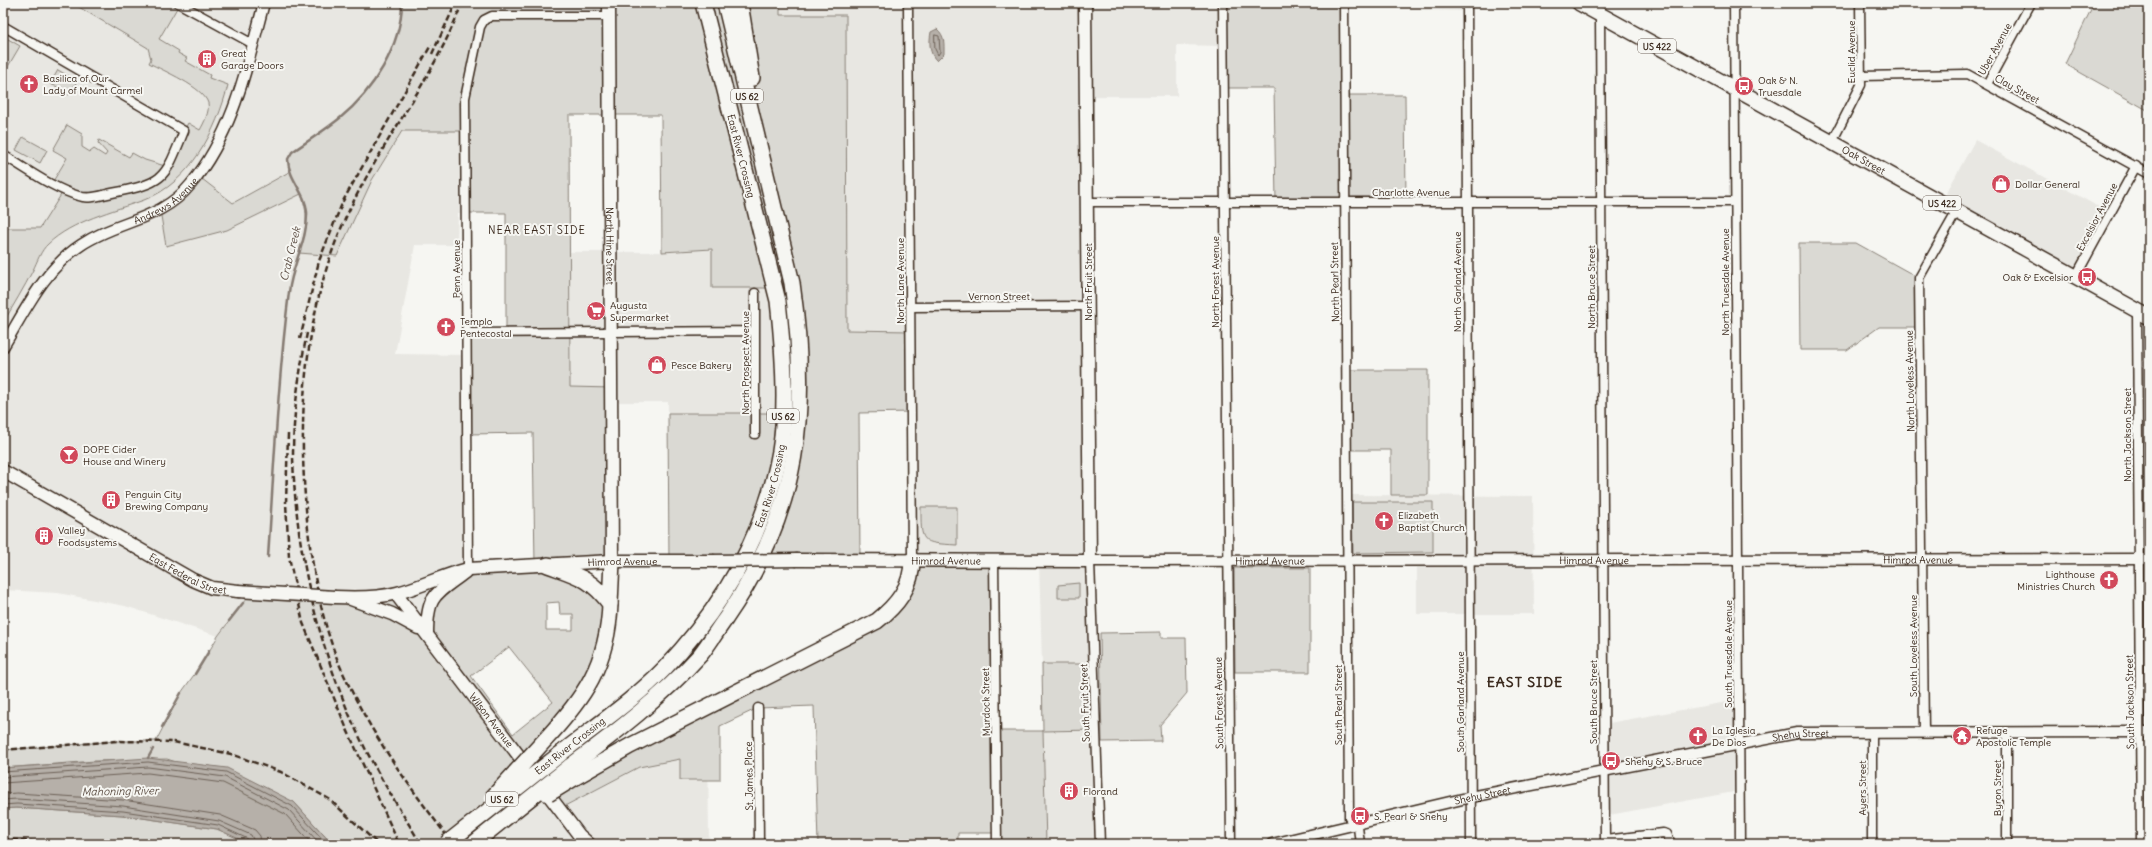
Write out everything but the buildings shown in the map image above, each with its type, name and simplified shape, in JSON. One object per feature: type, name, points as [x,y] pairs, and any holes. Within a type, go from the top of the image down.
[{"type":"highway","name":"East River Crossing","points":[[446,844],[559,755],[663,670],[694,635],[721,599],[749,550],[768,499],[780,452],[783,413],[783,349],[778,301],[703,3]]},
{"type":"highway","name":"East River Crossing","points":[[572,772],[601,743],[658,695],[700,654],[752,578],[773,534],[783,500],[796,441],[801,374],[792,283],[725,3]]},
{"type":"highway","points":[[740,3],[770,190]]},
{"type":"highway","name":"Oak Street","points":[[1579,3],[2149,317]]},
{"type":"highway","points":[[472,844],[489,830],[572,772],[624,749],[877,621],[888,612],[902,596],[909,582],[912,560]]},
{"type":"highway","points":[[460,833],[573,710],[592,679],[605,643],[610,604],[612,561]]},
{"type":"highway","points":[[548,565],[590,581],[610,604]]},
{"type":"main road","name":"North Hine Street","points":[[609,3],[612,561]]},
{"type":"main road","name":"North Fruit Street","points":[[1085,3],[1090,561]]},
{"type":"main road","name":"East Federal Street","points":[[3,471],[193,580],[212,588],[341,597],[396,594]]},
{"type":"main road","name":"Himrod Avenue","points":[[396,594],[450,573],[468,569],[612,561],[1090,561]]},
{"type":"main road","points":[[427,634],[427,612],[432,599],[468,569]]},
{"type":"main road","name":"Wilson Avenue","points":[[396,594],[579,835],[589,844]]},
{"type":"main road","points":[[341,597],[395,615],[427,634]]},
{"type":"street","points":[[178,3],[253,44]]},
{"type":"street","name":"Andrews Avenue","points":[[3,347],[45,278],[68,254],[94,237],[160,210],[191,184],[221,138],[232,117],[264,3]]},
{"type":"street","name":"North Lane Avenue","points":[[908,3],[912,560]]},
{"type":"street","name":"North Forest Avenue","points":[[1223,3],[1228,561]]},
{"type":"street","name":"North Pearl Street","points":[[1344,3],[1347,561]]},
{"type":"street","name":"North Garland Avenue","points":[[1467,3],[1466,202],[1469,561]]},
{"type":"street","name":"North Truesdale Avenue","points":[[1734,3],[1737,560]]},
{"type":"street","name":"Euclid Avenue","points":[[1832,142],[1860,90],[1860,3]]},
{"type":"street","name":"Uber Avenue","points":[[1987,84],[2031,3]]},
{"type":"street","name":"North Bruce Street","points":[[1600,14],[1603,560]]},
{"type":"street","name":"Penn Avenue","points":[[468,569],[465,98],[480,27],[484,20],[492,16],[609,16]]},
{"type":"street","points":[[3,26],[184,131],[167,171],[162,177],[138,188],[93,197],[78,196],[64,190],[3,155]]},
{"type":"street","name":"Clay Street","points":[[1861,76],[1967,74],[2149,174]]},
{"type":"street","name":"Excelsior Avenue","points":[[2076,276],[2136,166]]},
{"type":"street","name":"Charlotte Avenue","points":[[1087,202],[1735,202]]},
{"type":"street","name":"North Loveless Avenue","points":[[1922,560],[1919,278],[1957,211]]},
{"type":"street","name":"North Prospect Avenue","points":[[755,293],[756,434]]},
{"type":"street","name":"Vernon Street","points":[[911,307],[1088,306]]},
{"type":"street","name":"North Jackson Street","points":[[2136,310],[2138,560]]},
{"type":"street","points":[[466,332],[755,331]]},
{"type":"street","name":"Murdock Street","points":[[994,560],[997,844]]},
{"type":"street","name":"South Bruce Street","points":[[1603,560],[1605,842]]},
{"type":"street","name":"South Truesdale Avenue","points":[[1737,560],[1740,844]]},
{"type":"street","name":"South Loveless Avenue","points":[[1922,560],[1924,732]]},
{"type":"street","name":"South Jackson Street","points":[[2138,560],[2145,732],[2141,844]]},
{"type":"street","name":"Himrod Avenue","points":[[1090,561],[2149,560]]},
{"type":"street","name":"South Fruit Street","points":[[1090,561],[1100,844]]},
{"type":"street","name":"South Forest Avenue","points":[[1228,561],[1231,844]]},
{"type":"street","name":"South Pearl Street","points":[[1347,561],[1348,814],[1349,818],[1360,831],[1360,844]]},
{"type":"street","name":"South Garland Avenue","points":[[1469,561],[1471,844]]},
{"type":"street","name":"St. James Place","points":[[758,708],[759,844]]},
{"type":"street","name":"Shehy Street","points":[[1272,844],[1471,797],[1808,732],[2145,732]]},
{"type":"street","name":"Byron Street","points":[[2007,732],[2007,844]]},
{"type":"street","name":"Ayers Street","points":[[1872,733],[1872,844]]},
{"type":"street","points":[[1605,842],[1663,833],[1667,834],[1671,844]]},
{"type":"shaded area","points":[[3,3],[402,3],[395,41],[384,66],[361,98],[340,118],[292,152],[288,167],[289,172],[233,203],[227,230],[301,194],[307,211],[306,228],[299,253],[372,180],[402,130],[466,131],[466,213],[458,213],[457,245],[415,245],[395,354],[467,355],[468,569],[427,634],[252,591],[218,636],[125,606],[58,593],[3,590]]},
{"type":"shaded area","points":[[72,3],[168,3],[177,8],[159,39],[179,51],[178,53],[187,58],[185,61],[210,75],[209,78],[228,85],[217,120],[209,137],[188,168],[175,181],[160,192],[144,200],[81,223],[58,236],[48,244],[41,253],[3,323],[3,218],[7,228],[40,228],[64,190],[52,183],[67,158],[53,150],[67,125],[82,134],[82,147],[90,152],[94,149],[105,156],[107,153],[98,143],[99,140],[129,157],[132,153],[145,160],[165,166],[188,123],[200,130],[207,113],[208,103],[199,91],[191,85],[149,63],[151,59],[148,48]]},
{"type":"shaded area","points":[[402,3],[780,3],[780,15],[846,15],[847,330],[910,331],[911,412],[859,413],[860,560],[669,561],[668,413],[783,413],[774,288],[712,288],[712,249],[662,252],[661,115],[569,115],[570,387],[612,388],[612,561],[550,565],[610,604],[599,661],[524,763],[543,788],[888,612],[912,560],[994,560],[996,731],[1043,731],[1046,844],[997,844],[997,833],[958,833],[958,844],[818,844],[814,706],[758,708],[720,726],[720,780],[680,780],[680,759],[639,767],[559,809],[549,793],[487,833],[495,844],[332,844],[294,802],[167,759],[95,761],[3,768],[3,750],[117,741],[156,741],[181,693],[201,665],[218,636],[252,591],[396,594],[427,634],[427,612],[468,569],[535,565],[533,433],[467,434],[466,333],[506,332],[506,213],[466,213],[465,131],[402,131],[372,180],[337,256],[299,253],[306,224],[304,203],[301,194],[227,230],[166,246],[160,210],[197,175],[233,203],[289,172],[288,159],[292,152],[340,118],[352,107],[374,81],[391,52],[397,36]],"holes":[[[559,602],[560,614],[573,614],[573,630],[546,630],[546,603]],[[509,647],[553,702],[513,734],[471,676]]]},
{"type":"shaded area","points":[[780,3],[1223,3],[1223,46],[1177,45],[1177,96],[1086,96],[1094,664],[1042,664],[1039,561],[912,560],[910,331],[847,331],[846,16],[780,15]]},
{"type":"shaded area","points":[[1223,3],[1344,3],[1344,95],[1405,95],[1406,202],[1276,202],[1274,88],[1224,88]]},
{"type":"shaded area","points":[[1421,3],[1467,3],[1467,11],[1421,10]]},
{"type":"shaded area","points":[[2094,3],[2149,3],[2149,111],[2065,64]]},
{"type":"shaded area","points":[[3,36],[20,46],[3,75]]},
{"type":"shaded area","points":[[58,70],[77,81],[69,95],[62,91],[63,89],[50,84]]},
{"type":"shaded area","points":[[23,137],[47,150],[40,163],[16,150]]},
{"type":"shaded area","points":[[1975,140],[2110,213],[2076,276],[1941,203]]},
{"type":"shaded area","points":[[1799,243],[1856,243],[1919,278],[1919,327],[1879,327],[1847,350],[1800,350]]},
{"type":"shaded area","points":[[683,249],[712,249],[712,288],[775,288],[783,413],[668,413],[668,402],[612,402],[611,388],[570,388],[570,252],[683,252]]},
{"type":"shaded area","points":[[1346,370],[1428,370],[1428,495],[1391,495],[1391,450],[1347,450]]},
{"type":"shaded area","points":[[1347,495],[1533,496],[1534,614],[1417,614],[1417,561],[1347,561]]},
{"type":"shaded area","points":[[1352,502],[1433,502],[1433,552],[1353,553]]},
{"type":"shaded area","points":[[921,507],[957,507],[957,545],[929,542],[925,539],[921,528]]},
{"type":"shaded area","points":[[1234,568],[1310,568],[1310,672],[1235,672]]},
{"type":"shaded area","points":[[1079,583],[1079,598],[1058,598],[1058,585]]},
{"type":"shaded area","points":[[1161,632],[1161,638],[1186,638],[1187,693],[1160,725],[1161,741],[1102,742],[1100,633]]},
{"type":"shaded area","points":[[1042,664],[1094,664],[1096,730],[1043,731]]},
{"type":"shaded area","points":[[1738,700],[1739,791],[1604,816],[1603,724]]},
{"type":"shaded area","points":[[1096,730],[1100,844],[1046,844],[1043,731]]},
{"type":"shaded area","points":[[708,731],[709,844],[472,844],[543,788],[559,809]]},
{"type":"shaded area","points":[[16,808],[122,815],[217,829],[250,844],[3,844],[3,809]]},
{"type":"water","points":[[937,29],[944,40],[944,54],[937,61],[932,55],[930,40],[931,32]]},
{"type":"water","name":"Mahoning River","points":[[148,758],[227,768],[294,802],[332,844],[250,844],[217,829],[122,815],[16,808],[3,809],[3,768]]},
{"type":"waterway","name":"Crab Creek","points":[[268,557],[285,325],[293,272],[303,242],[307,222],[306,205],[291,173],[288,159],[292,152],[340,118],[352,107],[374,81],[391,52],[397,36],[402,3]]},
{"type":"waterway","name":"Crab Creek","points":[[229,621],[243,603]]},
{"type":"waterway","name":"Crab Creek","points":[[195,674],[209,651]]},
{"type":"waterway","name":"Crab Creek","points":[[162,727],[181,693]]},
{"type":"waterway","name":"Crab Creek","points":[[148,758],[153,749]]},
{"type":"railway","points":[[432,54],[456,3]]},
{"type":"railway","points":[[453,844],[406,780],[377,736],[351,691],[334,652],[321,607],[310,546],[303,463],[303,421],[311,337],[319,296],[331,256],[346,217],[375,163],[437,58],[462,3]]},
{"type":"railway","points":[[300,339],[319,261],[343,201],[431,45]]},
{"type":"railway","points":[[307,333],[297,394],[293,456],[298,521],[308,585],[325,648],[347,709],[381,778],[421,844]]},
{"type":"railway","points":[[288,434],[286,503],[289,557],[303,623],[346,727],[399,844]]},
{"type":"railway","points":[[3,750],[117,741],[174,742],[231,754],[281,772],[329,799],[378,844]]},
{"type":"railway","points":[[3,839],[71,844]]},
{"type":"place","name":"Great Garage Doors","points":[[207,59]]},
{"type":"place","name":"Basilica of Our Lady of Mount Carmel","points":[[29,84]]},
{"type":"place","name":"Oak & N. Truesdale","points":[[1744,86]]},
{"type":"place","name":"Dollar General","points":[[2001,184]]},
{"type":"place","name":"Oak & Excelsior","points":[[2087,277]]},
{"type":"place","name":"Augusta Supermarket","points":[[596,311]]},
{"type":"place","name":"Templo Pentecostal","points":[[446,327]]},
{"type":"place","name":"Pesce Bakery","points":[[657,365]]},
{"type":"place","name":"DOPE Cider House and Winery","points":[[69,455]]},
{"type":"place","name":"Penguin City Brewing Company","points":[[111,500]]},
{"type":"place","name":"Elizabeth Baptist Church","points":[[1384,521]]},
{"type":"place","name":"Valley Foodsystems","points":[[44,536]]},
{"type":"place","name":"Lighthouse Ministries Church","points":[[2109,580]]},
{"type":"place","name":"La Iglesia De Dios","points":[[1698,736]]},
{"type":"place","name":"Refuge Apostolic Temple","points":[[1962,736]]},
{"type":"place","name":"Shehy & S. Bruce","points":[[1611,761]]},
{"type":"place","name":"Florand","points":[[1069,791]]},
{"type":"place","name":"S. Pearl & Shehy","points":[[1360,816]]},
{"type":"district","name":"NEAR EAST SIDE","points":[[537,230]]},
{"type":"district","name":"EAST SIDE","points":[[1525,682]]}]
